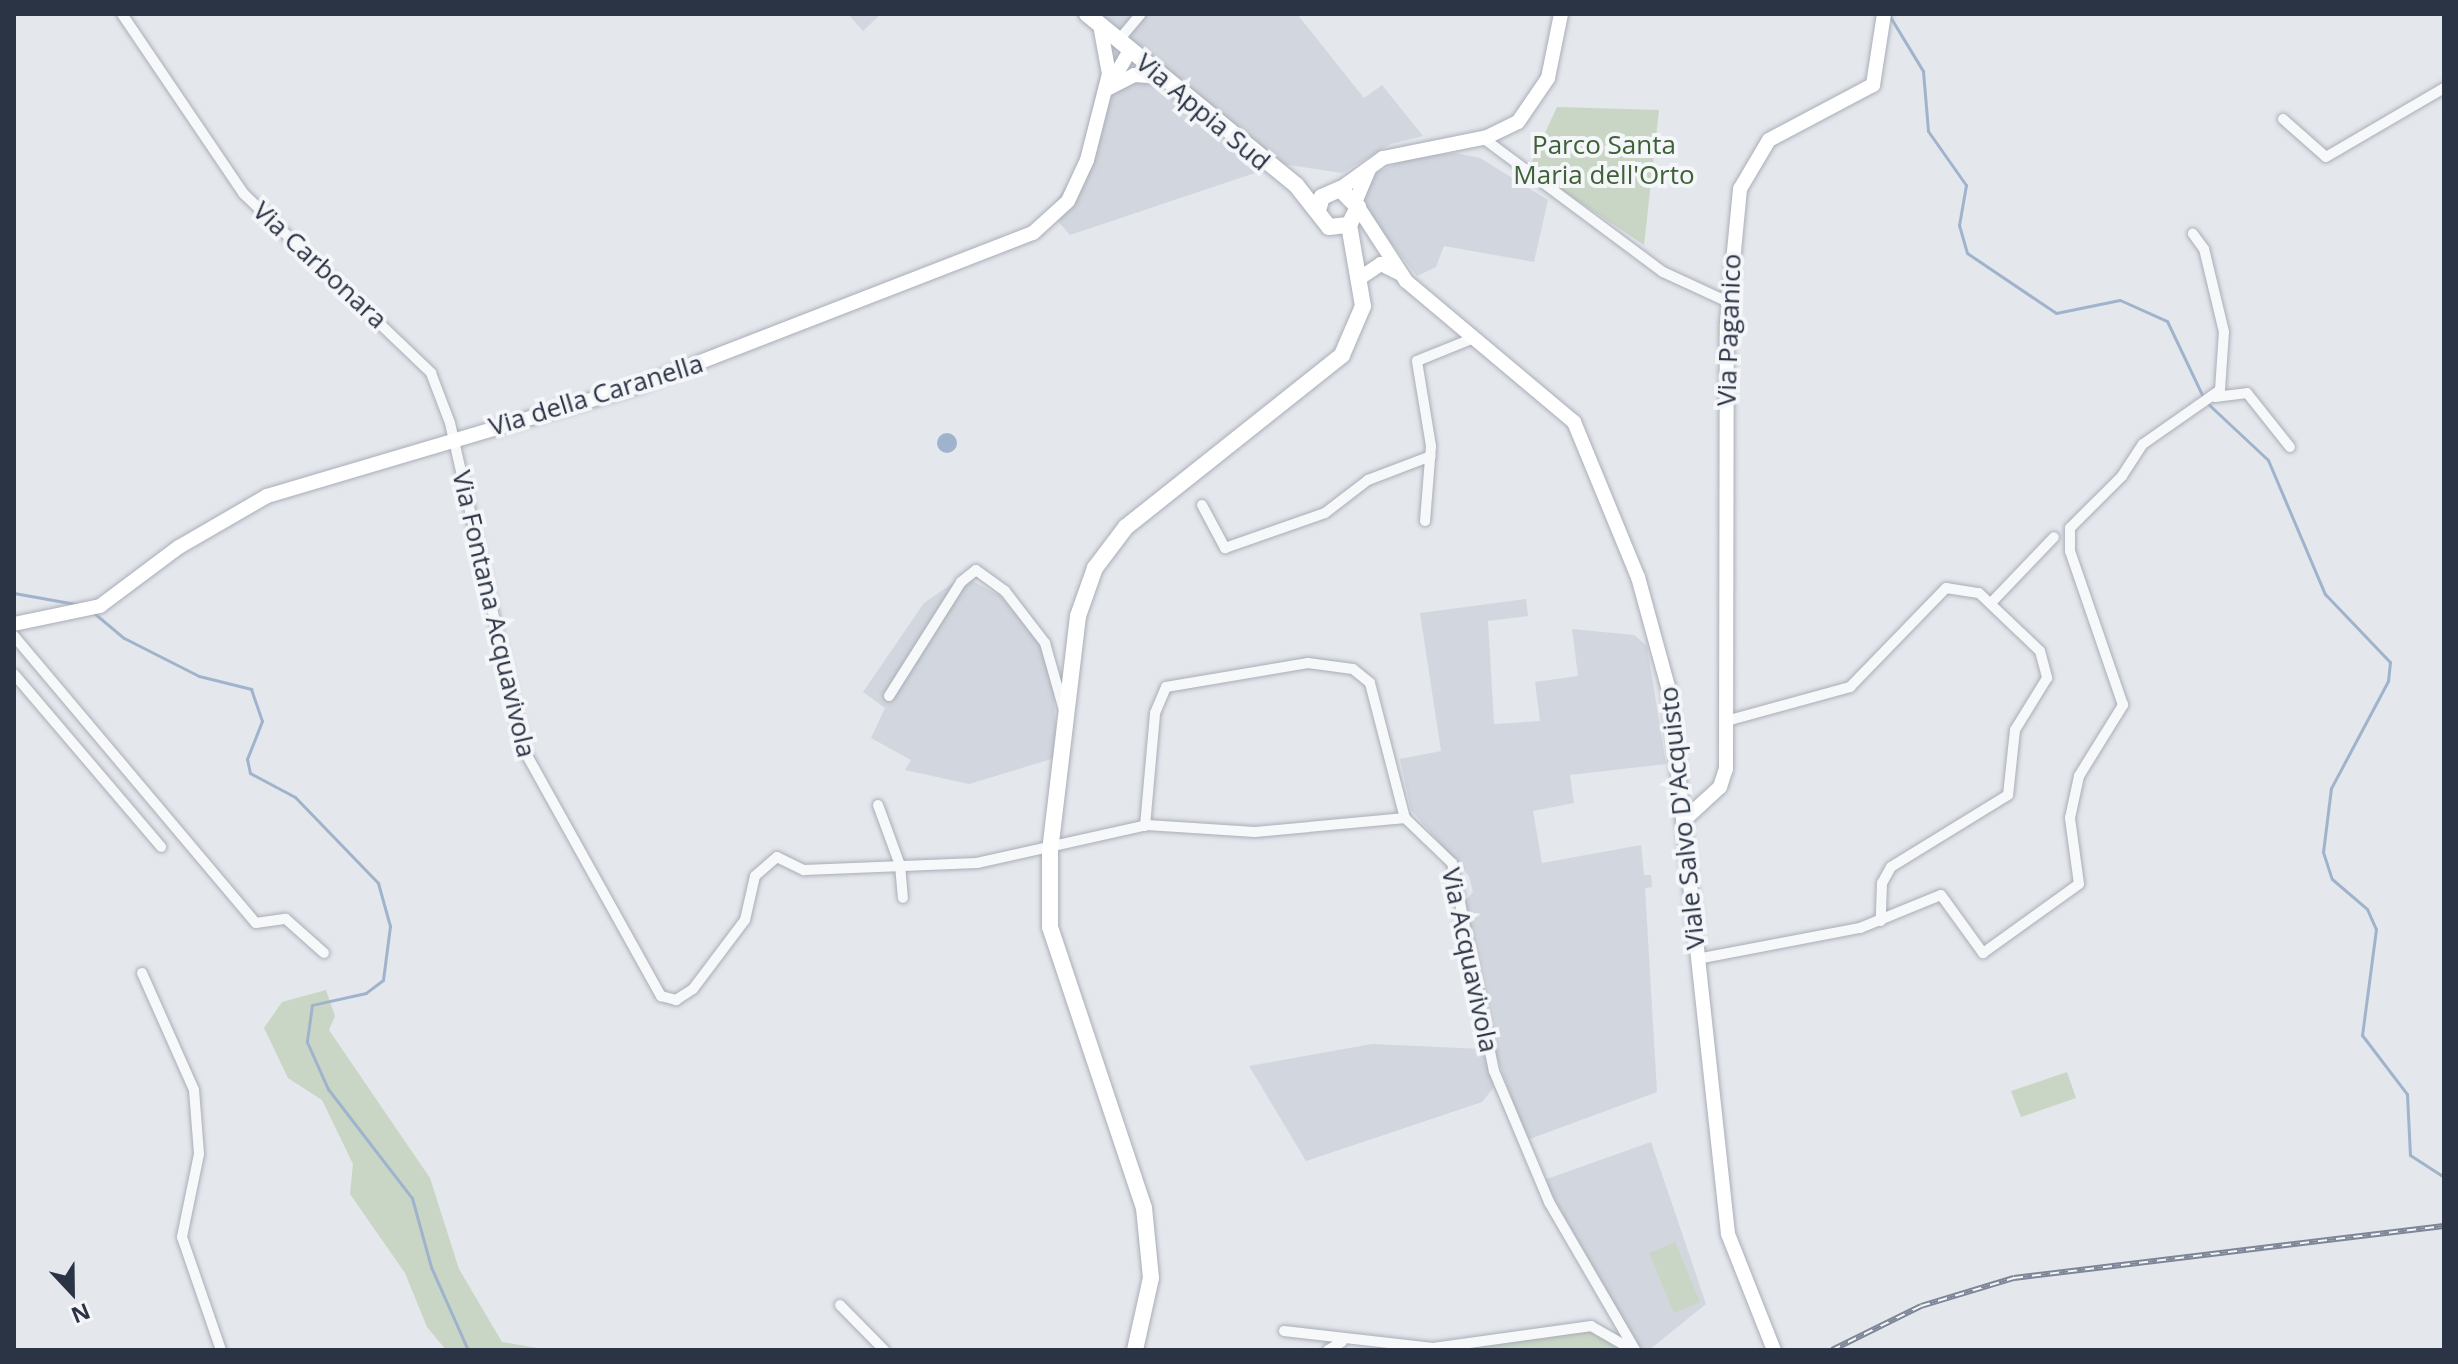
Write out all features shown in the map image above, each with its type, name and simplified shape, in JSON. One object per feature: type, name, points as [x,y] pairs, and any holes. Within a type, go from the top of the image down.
[{"type":"main road","points":[[1318,210],[1334,190],[1374,163],[1483,138],[1514,124],[1536,103],[1554,61],[1561,14]]},
{"type":"main road","name":"Via Paganico","points":[[1683,821],[1723,781],[1728,302],[1733,226],[1749,163],[1772,137],[1868,90],[1878,70],[1884,14]]},
{"type":"main road","name":"Via della Caranella","points":[[1094,20],[1107,89]]},
{"type":"main road","name":"Via Appia Sud","points":[[1094,20],[1296,185],[1329,227]]},
{"type":"main road","name":"Via della Caranella","points":[[14,624],[73,616],[115,598],[253,502],[453,439],[654,381],[1033,233],[1076,187],[1124,46]]},
{"type":"main road","points":[[1107,89],[1134,75],[1160,77]]},
{"type":"main road","points":[[1352,260],[1349,225],[1374,163]]},
{"type":"main road","points":[[1296,185],[1334,190],[1357,204]]},
{"type":"main road","name":"Viale Salvo D'Acquisto","points":[[1357,204],[1399,273],[1564,411],[1587,445],[1662,659],[1728,1234],[1774,1350]]},
{"type":"main road","points":[[1135,1350],[1150,1290],[1148,1227],[1053,947],[1050,851],[1078,616],[1104,553],[1132,521],[1342,355],[1360,326],[1360,278],[1352,260],[1329,227],[1349,225],[1380,238]]},
{"type":"main road","points":[[1360,278],[1381,264],[1399,273]]},
{"type":"street","name":"Via Carbonara","points":[[122,14],[244,194],[304,258],[424,363],[453,439]]},
{"type":"street","points":[[1124,46],[1141,14]]},
{"type":"street","points":[[2283,119],[2326,157],[2444,88]]},
{"type":"street","points":[[1483,138],[1659,269],[1728,302]]},
{"type":"street","points":[[2193,234],[2204,249],[2225,343],[2215,397]]},
{"type":"street","points":[[1425,521],[1431,456],[1415,358],[1474,338]]},
{"type":"street","points":[[1697,959],[1881,921],[1941,895],[1983,953],[2079,884],[2071,811],[2082,768],[2123,702],[2105,667],[2070,528],[2122,476],[2143,444],[2215,397],[2247,393],[2290,447]]},
{"type":"street","name":"Via Fontana Acquavivola","points":[[453,439],[524,750],[661,996],[676,1000],[691,992],[745,920],[751,883],[772,859],[804,870],[900,865],[1050,851]]},
{"type":"street","points":[[1202,505],[1217,544],[1227,547],[1328,512],[1363,483],[1431,456]]},
{"type":"street","points":[[1991,603],[2054,537]]},
{"type":"street","points":[[889,696],[961,582],[976,570],[1002,588],[1047,645],[1057,704],[1068,718]]},
{"type":"street","points":[[1726,721],[1846,690],[1946,588],[1971,589],[1991,603],[2036,646],[2048,671],[2015,730],[2012,788],[2002,802],[1889,870],[1881,921]]},
{"type":"street","points":[[14,636],[256,923],[286,919],[324,953]]},
{"type":"street","points":[[1050,851],[1145,826],[1262,832],[1405,818],[1372,686],[1355,670],[1308,663],[1182,680],[1163,690],[1145,826]]},
{"type":"street","points":[[14,674],[161,847]]},
{"type":"street","points":[[878,805],[900,865],[903,898]]},
{"type":"street","name":"Via Acquavivola","points":[[1405,818],[1455,868],[1494,1071],[1549,1202],[1632,1350]]},
{"type":"street","points":[[142,973],[179,1043],[195,1096],[199,1154],[182,1234],[221,1350]]},
{"type":"street","points":[[840,1305],[884,1350]]},
{"type":"street","points":[[1284,1331],[1342,1342],[1438,1348],[1588,1326],[1608,1330],[1632,1350]]},
{"type":"street","points":[[1328,1350],[1342,1342]]},
{"type":"shaded area","points":[[848,14],[881,14],[863,31]]},
{"type":"shaded area","points":[[1074,14],[1297,14],[1364,98],[1382,85],[1423,136],[1391,144],[1342,173],[1282,164],[1070,235],[1049,211],[1077,171],[1104,56],[1094,32]]},
{"type":"shaded area","points":[[1455,153],[1480,158],[1548,200],[1534,262],[1444,246],[1436,267],[1417,276],[1369,215],[1363,193],[1374,174],[1405,159]]},
{"type":"shaded area","points":[[963,576],[999,595],[1044,645],[1052,667],[1058,757],[969,784],[905,770],[911,760],[871,738],[885,708],[863,692],[924,603]]},
{"type":"shaded area","points":[[1526,599],[1528,616],[1488,621],[1494,724],[1540,721],[1535,682],[1578,676],[1572,629],[1634,635],[1647,646],[1666,764],[1570,775],[1574,803],[1533,811],[1542,863],[1641,845],[1644,875],[1651,875],[1652,887],[1645,888],[1657,1092],[1527,1140],[1486,1027],[1466,900],[1473,892],[1469,876],[1411,810],[1400,759],[1441,751],[1420,613]]},
{"type":"shaded area","points":[[1372,1044],[1482,1049],[1494,1087],[1482,1102],[1306,1161],[1249,1066]]},
{"type":"shaded area","points":[[1651,1142],[1706,1304],[1649,1350],[1638,1350],[1544,1180]]},
{"type":"green space","name":"Parco Santa Maria dell'Orto","points":[[1557,107],[1659,110],[1644,245],[1529,168]]},
{"type":"green space","points":[[326,990],[335,1016],[329,1030],[430,1178],[459,1269],[502,1342],[549,1350],[446,1350],[427,1327],[405,1273],[350,1194],[353,1164],[322,1100],[288,1078],[264,1028],[282,1002]]},
{"type":"green space","points":[[2067,1072],[2076,1098],[2021,1117],[2011,1091]]},
{"type":"green space","points":[[1675,1242],[1700,1302],[1674,1313],[1649,1253]]},
{"type":"green space","points":[[1593,1330],[1623,1350],[1454,1350]]},
{"type":"water","points":[[947,433],[954,436],[957,443],[954,450],[947,453],[940,450],[937,443],[940,436]]},
{"type":"waterway","points":[[1889,15],[1923,71],[1928,131],[1966,185],[1959,225],[1967,253],[2056,313],[2120,300],[2167,321],[2205,401],[2268,460],[2325,594],[2390,662],[2388,681],[2331,788],[2323,852],[2332,879],[2367,909],[2376,929],[2362,1035],[2407,1094],[2410,1155],[2444,1177]]},
{"type":"waterway","points":[[14,593],[81,605]]},
{"type":"waterway","points":[[94,613],[124,638],[199,676],[251,689],[262,721],[247,759],[250,773],[295,797],[378,883],[390,926],[383,980],[366,993],[312,1005],[307,1042],[328,1089],[412,1198],[431,1267],[468,1350]]},
{"type":"railway","points":[[1832,1350],[1921,1306],[2014,1278],[2444,1226]]}]
